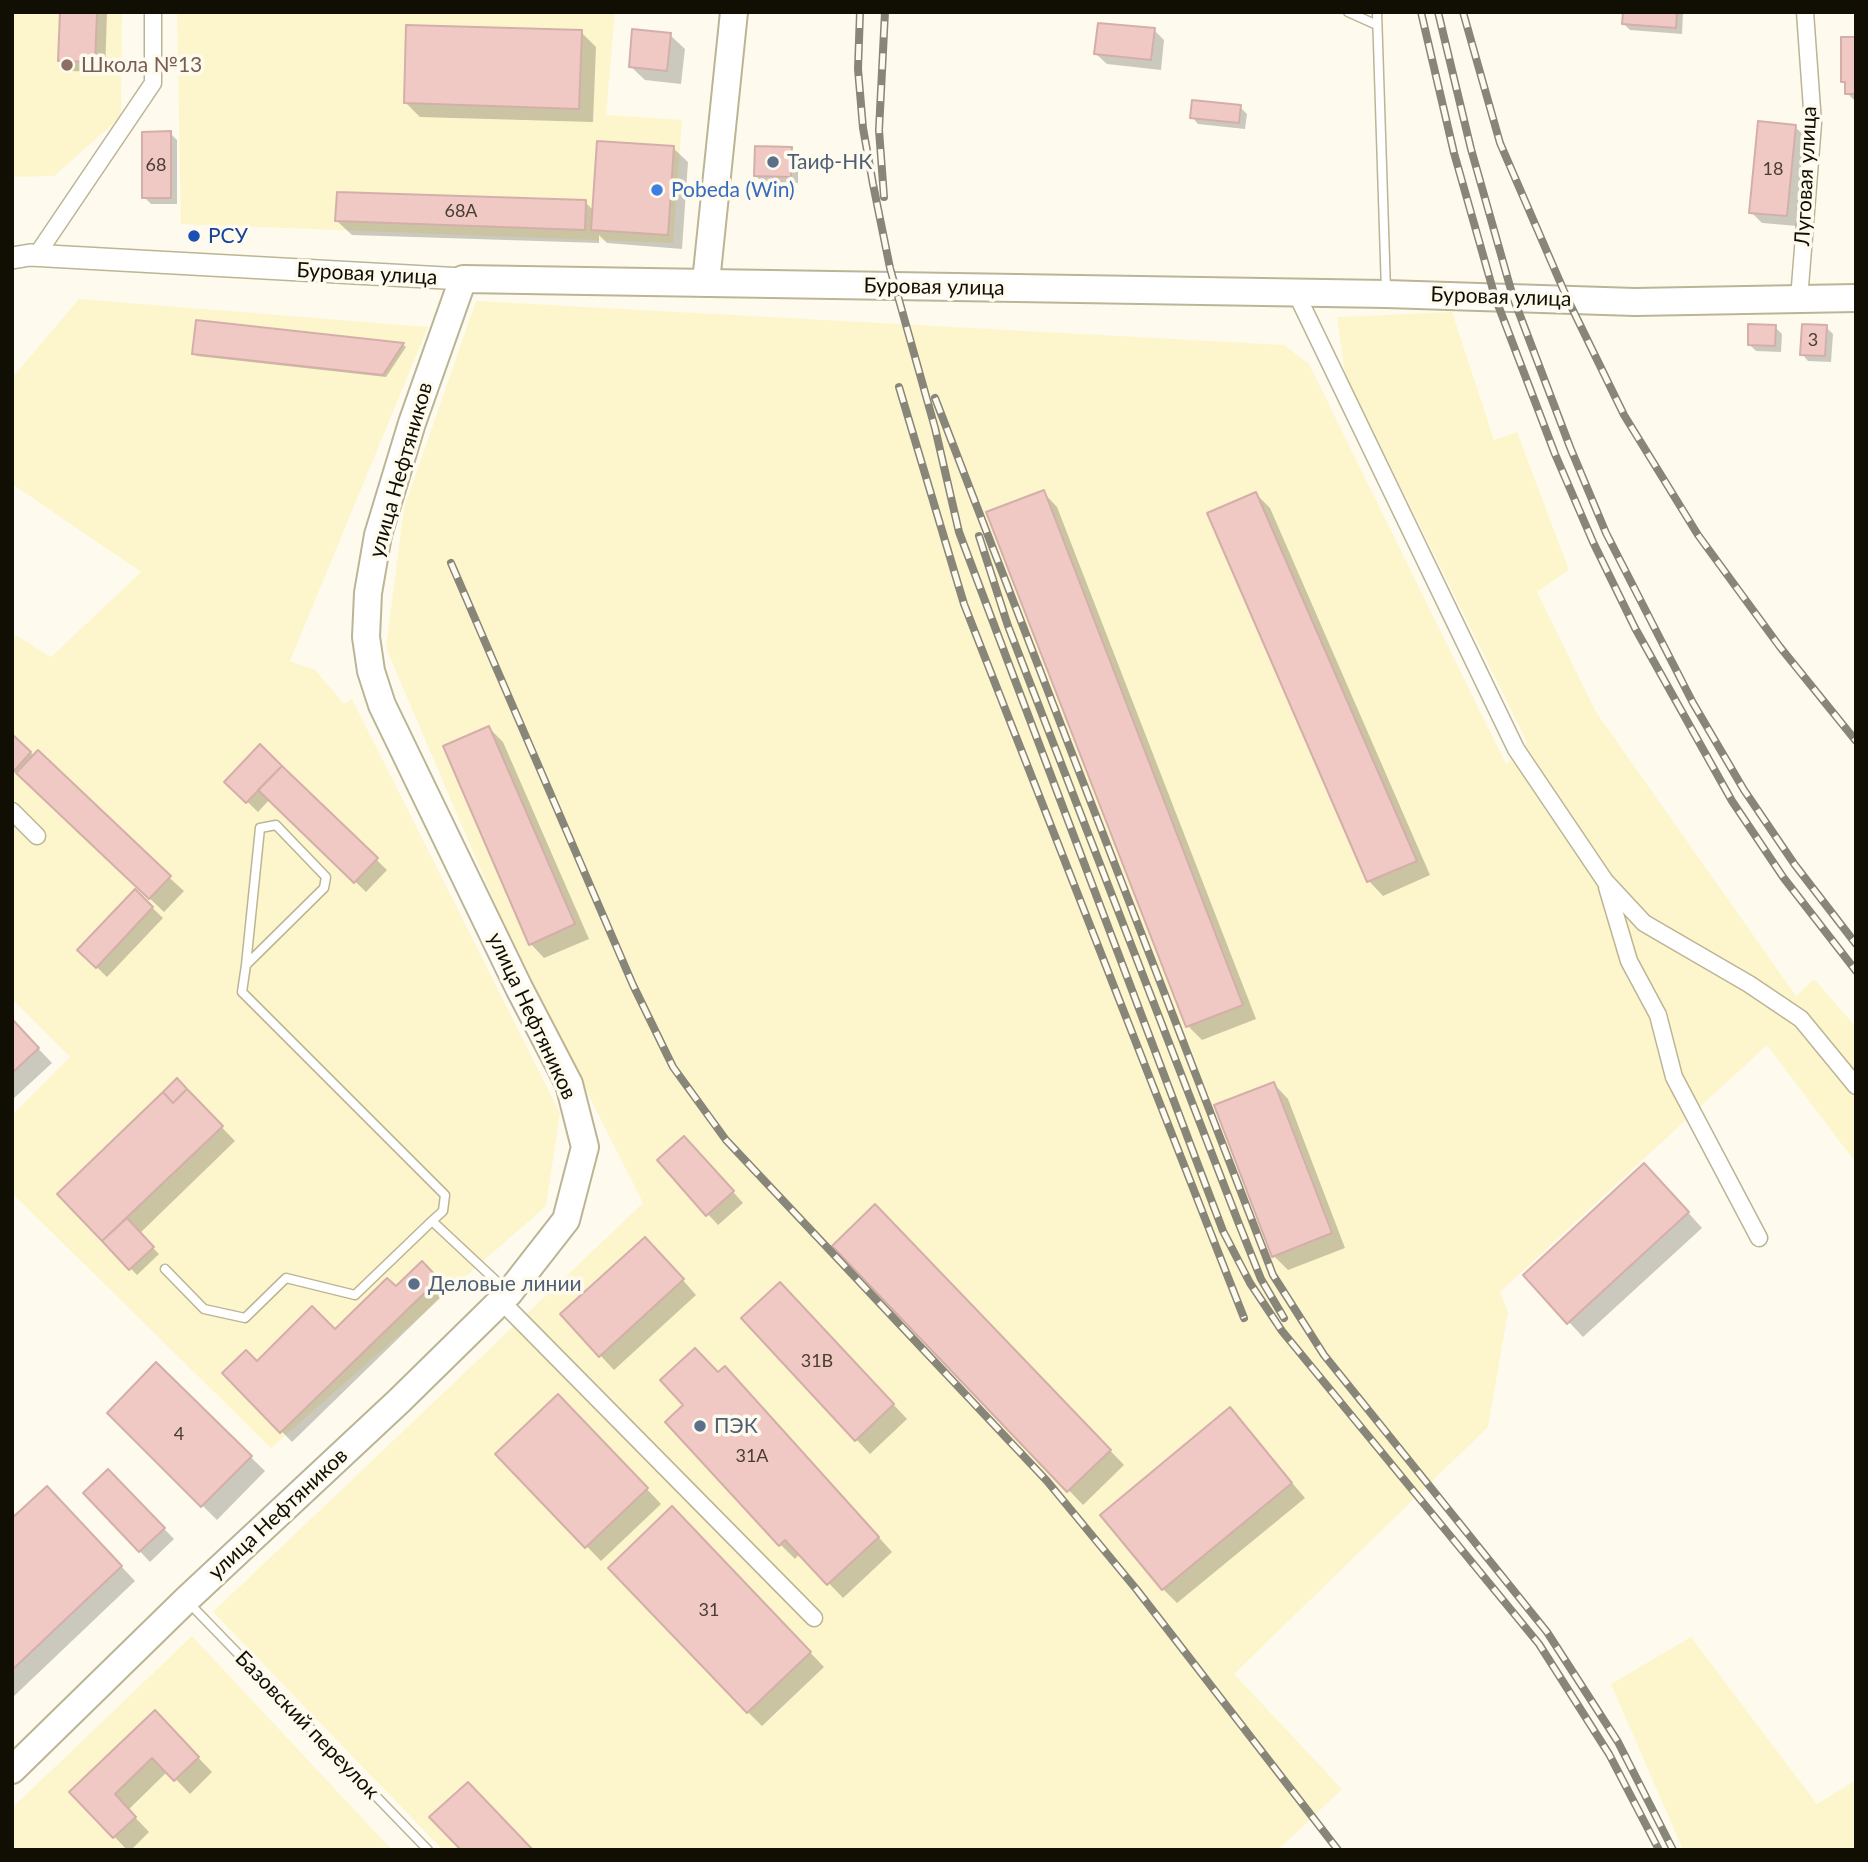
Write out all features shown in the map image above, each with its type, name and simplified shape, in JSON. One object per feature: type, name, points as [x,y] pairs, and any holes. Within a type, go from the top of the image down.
[{"type":"main road","points":[[706,282],[734,12]]},
{"type":"main road","name":"Буровая улица","points":[[463,279],[1386,294],[1634,302],[1856,298]]},
{"type":"main road","name":"улица Нефтяников","points":[[12,1770],[186,1600],[399,1401],[505,1297],[566,1220],[585,1147],[569,1084],[519,988],[382,705],[371,671],[366,637],[368,593],[378,535],[412,423],[463,279]]},
{"type":"street","points":[[36,256],[153,83],[153,12]]},
{"type":"street","name":"Луговая улица","points":[[1799,299],[1813,123],[1805,12]]},
{"type":"street","name":"Буровая улица","points":[[12,258],[36,256],[463,279]]},
{"type":"street","points":[[1296,293],[1516,749],[1605,881],[1644,923],[1749,984],[1801,1019],[1856,1086]]},
{"type":"street","points":[[12,811],[37,836]]},
{"type":"street","points":[[1605,881],[1629,961],[1658,1015],[1674,1077],[1759,1238]]},
{"type":"street","points":[[505,1297],[814,1618]]},
{"type":"lane","points":[[1348,12],[1377,25]]},
{"type":"lane","points":[[1377,12],[1386,294]]},
{"type":"lane","points":[[165,1269],[205,1309],[245,1318],[286,1278],[355,1295],[443,1211],[445,1195],[242,992],[260,828],[276,825],[326,877],[324,888],[246,965]]},
{"type":"lane","points":[[432,1222],[505,1297]]},
{"type":"lane","name":"Базовский переулок","points":[[186,1600],[428,1850]]},
{"type":"shaded area","name":"Школа №13","points":[[12,12],[122,12],[121,117],[54,176],[12,177]]},
{"type":"shaded area","name":"РСУ","points":[[177,12],[615,12],[606,115],[682,120],[673,243],[181,224]]},
{"type":"shaded area","points":[[79,299],[428,327],[290,661],[315,670],[344,704],[352,699],[560,1113],[546,1206],[271,1448],[12,1193],[12,1115],[70,1057],[12,999],[12,633],[51,657],[141,572],[12,484],[12,378]]},
{"type":"shaded area","points":[[476,301],[1284,345],[1309,364],[1506,764],[1527,742],[1345,374],[1337,317],[1452,312],[1494,440],[1517,432],[1569,570],[1537,592],[1596,712],[1796,996],[1814,979],[1856,1027],[1856,1163],[1767,1045],[1500,1292],[1508,1312],[1488,1427],[1234,1674],[1342,1789],[1278,1850],[443,1850],[213,1612],[643,1203],[511,941],[386,648],[404,508]]},
{"type":"shaded area","points":[[192,1636],[392,1850],[12,1850],[12,1808]]},
{"type":"shaded area","points":[[1691,1637],[1817,1804],[1856,1780],[1856,1850],[1683,1850],[1611,1684]]},
{"type":"building","points":[[60,12],[97,12],[95,62],[58,61]]},
{"type":"building","points":[[1623,12],[1677,12],[1676,28],[1622,24]]},
{"type":"building","points":[[1098,23],[1155,28],[1151,60],[1094,54]]},
{"type":"building","points":[[406,25],[582,30],[579,109],[404,103]]},
{"type":"building","points":[[632,29],[671,33],[667,71],[629,67]]},
{"type":"building","points":[[1841,37],[1856,37],[1856,94],[1845,94],[1845,82],[1841,82]]},
{"type":"building","points":[[1192,100],[1241,105],[1239,123],[1190,118]]},
{"type":"building","points":[[1758,121],[1796,125],[1787,216],[1749,213]]},
{"type":"building","points":[[171,131],[171,198],[142,198],[142,132]]},
{"type":"building","points":[[597,141],[674,146],[668,235],[591,230]]},
{"type":"building","name":"Таиф-НК","points":[[755,146],[792,147],[791,177],[754,176]]},
{"type":"building","points":[[337,192],[586,200],[585,230],[335,221]]},
{"type":"building","points":[[196,320],[404,343],[383,375],[192,354]]},
{"type":"building","points":[[1748,324],[1776,325],[1775,346],[1748,345]]},
{"type":"building","points":[[1802,324],[1827,325],[1825,356],[1800,355]]},
{"type":"building","points":[[1044,490],[1243,1005],[1186,1027],[986,512]]},
{"type":"building","points":[[1256,492],[1417,861],[1367,882],[1207,513]]},
{"type":"building","points":[[489,726],[575,924],[529,945],[443,746]]},
{"type":"building","points":[[12,734],[31,752],[13,772],[12,772]]},
{"type":"building","points":[[260,744],[282,766],[246,803],[224,782]]},
{"type":"building","points":[[38,750],[171,876],[149,899],[16,773]]},
{"type":"building","points":[[282,766],[378,858],[354,883],[258,790]]},
{"type":"building","points":[[135,889],[153,907],[96,968],[77,950]]},
{"type":"building","points":[[12,1019],[39,1048],[12,1073]]},
{"type":"building","points":[[177,1078],[187,1089],[173,1103],[163,1092]]},
{"type":"building","points":[[1274,1082],[1332,1233],[1272,1257],[1214,1105]]},
{"type":"building","points":[[187,1089],[223,1126],[102,1241],[57,1194],[163,1092],[173,1103]]},
{"type":"building","points":[[684,1136],[734,1191],[706,1216],[657,1160]]},
{"type":"building","points":[[1644,1163],[1689,1212],[1567,1324],[1523,1275]]},
{"type":"building","points":[[875,1204],[1111,1450],[1067,1492],[832,1246]]},
{"type":"building","points":[[127,1218],[154,1247],[129,1270],[102,1241]]},
{"type":"building","points":[[645,1237],[684,1279],[599,1357],[560,1314]]},
{"type":"building","points":[[422,1261],[439,1279],[280,1433],[222,1373],[246,1350],[257,1361],[312,1306],[335,1329],[387,1278],[396,1286]]},
{"type":"building","points":[[780,1282],[894,1404],[855,1441],[741,1318]]},
{"type":"building","points":[[695,1348],[718,1372],[725,1366],[879,1537],[827,1585],[785,1540],[779,1546],[665,1422],[683,1405],[660,1380]]},
{"type":"building","points":[[156,1362],[252,1456],[201,1507],[107,1413]]},
{"type":"building","points":[[558,1394],[648,1488],[585,1548],[495,1454]]},
{"type":"building","points":[[1230,1407],[1292,1483],[1162,1590],[1100,1515]]},
{"type":"building","points":[[108,1469],[165,1528],[139,1552],[83,1493]]},
{"type":"building","points":[[47,1486],[122,1566],[12,1670],[12,1518]]},
{"type":"building","points":[[672,1506],[811,1652],[747,1713],[608,1568]]},
{"type":"building","points":[[155,1710],[199,1757],[174,1781],[152,1758],[115,1794],[136,1817],[113,1838],[69,1792]]},
{"type":"building","points":[[468,1782],[533,1850],[461,1850],[429,1817]]},
{"type":"railway","points":[[860,12],[858,69],[863,128],[873,184],[890,268],[935,428],[959,532],[1223,1231],[1250,1283],[1282,1331],[1539,1644],[1609,1754],[1659,1850]]},
{"type":"railway","points":[[884,197],[879,130],[885,12]]},
{"type":"railway","points":[[1421,12],[1454,153],[1495,297],[1555,454],[1593,542],[1635,628],[1732,801],[1783,877],[1856,971]]},
{"type":"railway","points":[[1438,12],[1471,149],[1513,297],[1606,533],[1693,703],[1744,790],[1795,865],[1856,944]]},
{"type":"railway","points":[[1463,12],[1500,143],[1567,298],[1624,415],[1698,535],[1780,647],[1856,741]]},
{"type":"railway","points":[[899,387],[964,604],[1244,1318]]},
{"type":"railway","points":[[935,398],[1273,1275],[1324,1355],[1547,1632],[1618,1742],[1673,1850]]},
{"type":"railway","points":[[979,536],[1008,626],[1239,1224],[1261,1279],[1284,1318]]},
{"type":"railway","points":[[451,563],[633,985],[673,1067],[726,1140],[1047,1481],[1137,1590],[1338,1850]]},
{"type":"place","name":"Школа №13","points":[[67,65]]},
{"type":"place","name":"Таиф-НК","points":[[773,162]]},
{"type":"place","name":"Pobeda (Win)","points":[[657,190]]},
{"type":"place","name":"РСУ","points":[[194,236]]},
{"type":"place","name":"Деловые линии","points":[[414,1284]]},
{"type":"place","name":"ПЭК","points":[[700,1426]]}]
